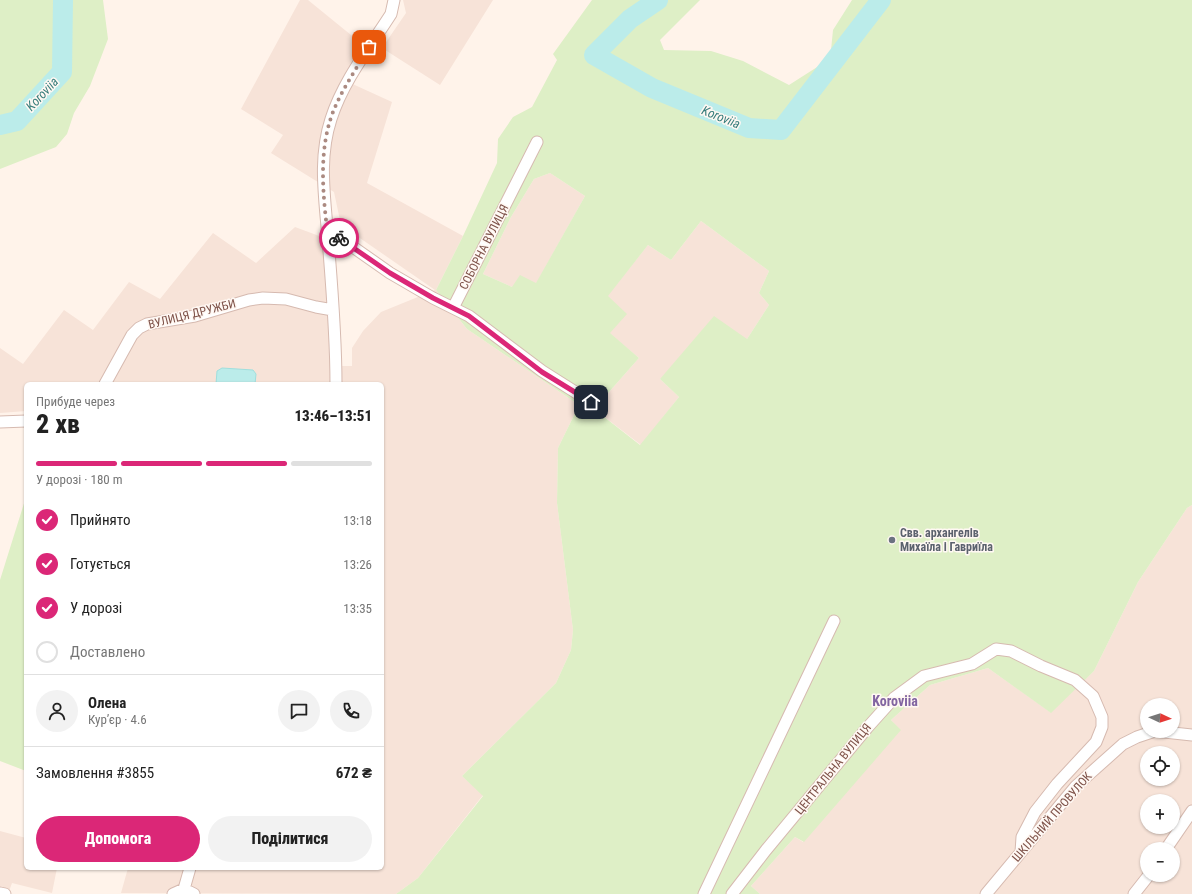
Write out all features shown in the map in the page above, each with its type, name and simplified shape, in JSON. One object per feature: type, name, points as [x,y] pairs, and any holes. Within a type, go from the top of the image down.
[{"type":"street","points":[[336,382],[333,310],[323,178],[329,126],[334,111],[346,86],[391,14],[394,0]]},
{"type":"street","name":"СОБОРНА ВУЛИЦЯ","points":[[453,308],[537,142]]},
{"type":"street","points":[[328,237],[343,240],[390,273],[473,318],[542,372],[591,402]]},
{"type":"street","name":"ВУЛИЦЯ ДРУЖБИ","points":[[107,382],[132,335],[139,328],[147,324],[195,316],[249,300],[263,298],[286,299],[333,310]]},
{"type":"street","points":[[0,422],[24,421]]},
{"type":"street","points":[[704,894],[834,622]]},
{"type":"street","name":"ЦЕНТРАЛЬНА ВУЛИЦЯ","points":[[732,894],[766,850],[867,728],[894,698],[924,676],[966,667],[996,649],[1011,651],[1041,666],[1075,680],[1093,696],[1102,717],[1102,727],[1096,742],[1057,784],[1035,812],[1022,837],[1020,845],[1021,852]]},
{"type":"street","name":"ШКІЛЬНИЙ ПРОВУЛОК","points":[[986,894],[1083,779],[1123,744],[1137,737],[1155,731],[1192,735]]},
{"type":"street","points":[[1171,842],[1192,811]]},
{"type":"street","points":[[173,894],[189,892],[190,870]]},
{"type":"street","points":[[1134,894],[1143,882]]},
{"type":"street","points":[[0,893],[5,894]]},
{"type":"shaded area","points":[[300,0],[308,0],[367,48],[346,81],[392,102],[367,183],[463,236],[436,290],[467,329],[579,405],[558,448],[557,503],[573,630],[571,650],[556,683],[462,776],[483,795],[418,878],[396,894],[121,893],[127,870],[384,870],[384,382],[24,382],[24,411],[0,413],[0,348],[23,364],[64,310],[93,330],[129,282],[160,299],[213,233],[256,263],[295,227],[330,240],[337,366],[352,366],[352,348],[363,331],[381,312],[435,290],[341,225],[334,192],[271,153],[283,135],[241,109]]},
{"type":"shaded area","points":[[403,0],[493,0],[440,85],[382,48],[406,13]]},
{"type":"shaded area","points":[[550,173],[585,196],[536,284],[512,287],[483,274],[511,217],[534,179]]},
{"type":"shaded area","points":[[701,221],[769,271],[759,293],[769,305],[747,339],[660,379],[679,397],[641,445],[594,409],[639,358],[609,333],[607,296],[648,245],[671,260]]},
{"type":"shaded area","points":[[1192,505],[1192,894],[760,894],[751,886],[795,837],[803,842],[900,730],[891,720],[930,685],[988,668],[1050,712],[1094,671],[1138,582],[1187,508]]},
{"type":"shaded area","points":[[0,831],[24,837],[24,870],[57,870],[52,893],[12,883],[8,894],[0,894]]},
{"type":"green space","points":[[0,0],[103,0],[108,39],[90,86],[74,113],[67,134],[56,147],[0,169]]},
{"type":"green space","points":[[592,0],[700,0],[660,40],[664,50],[711,51],[743,61],[789,85],[825,62],[831,50],[833,30],[852,0],[1192,0],[1192,505],[1187,508],[1138,582],[1094,671],[1051,713],[988,668],[930,685],[891,720],[901,730],[804,842],[795,837],[751,886],[760,894],[396,894],[418,878],[483,796],[462,776],[556,683],[571,650],[573,630],[557,503],[558,448],[579,405],[467,329],[436,290],[497,163],[498,139],[513,117],[532,107],[557,60],[553,54]],"holes":[[[550,173],[585,196],[536,283],[520,275],[512,287],[483,274],[511,217],[534,179]],[[701,221],[769,271],[759,293],[769,305],[747,339],[714,316],[660,379],[679,397],[640,445],[594,409],[639,358],[610,333],[627,314],[608,296],[648,245],[671,260]]]},
{"type":"green space","points":[[24,503],[24,770],[0,761],[0,580]]},
{"type":"water","points":[[222,368],[253,370],[256,374],[255,382],[216,382],[217,371]]},
{"type":"waterway","name":"Koroviia","points":[[0,125],[17,121],[62,72],[63,0]]},
{"type":"waterway","name":"Koroviia","points":[[658,0],[630,19],[594,55],[652,88],[749,128],[781,130],[881,0]]},
{"type":"way so far","points":[[339,238],[328,237],[323,190],[323,167],[326,140],[331,118],[339,99],[369,47]]},
{"type":"place","name":"Свв. архангелів Михаїла і Гавриїла","points":[[892,540]]},
{"type":"district","name":"Koroviia","points":[[895,701]]},
{"type":"route","points":[[339,238],[390,273],[440,302],[469,316],[522,358],[591,402]]}]
